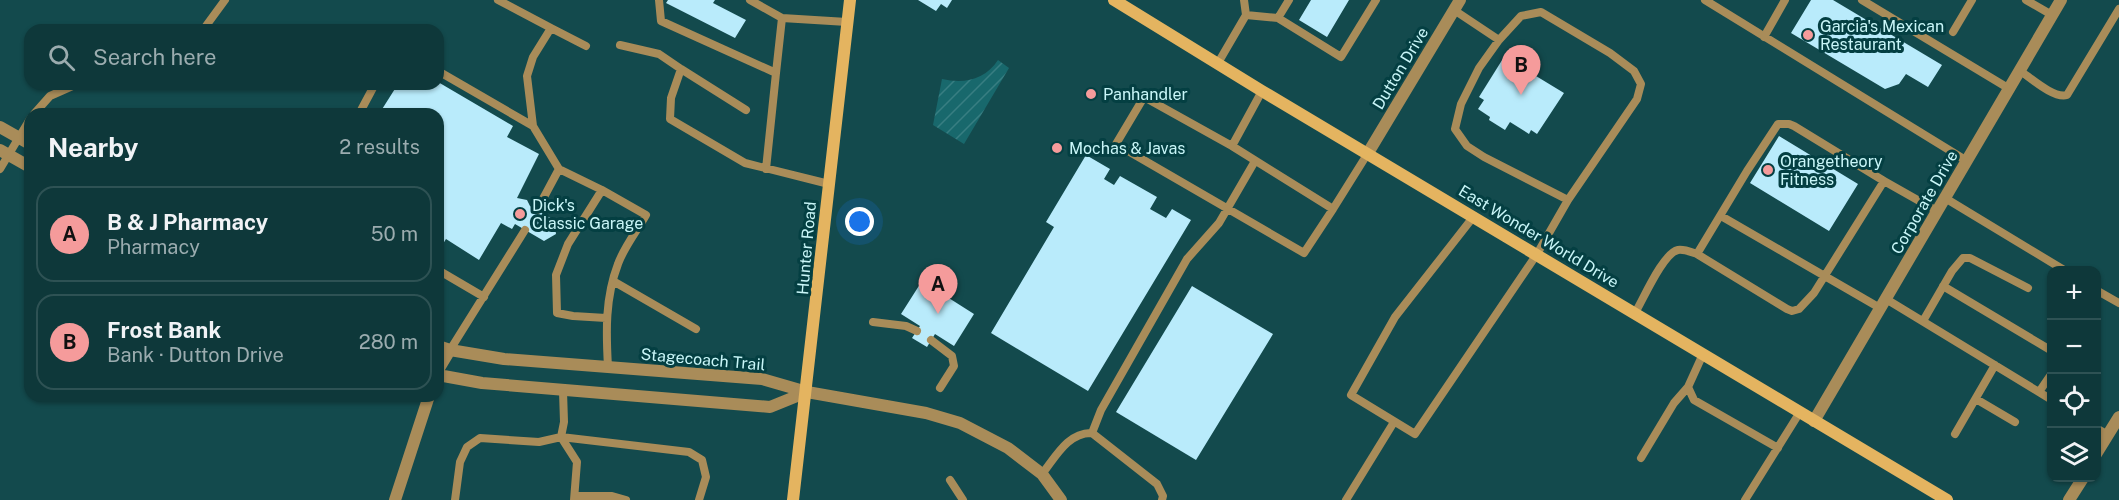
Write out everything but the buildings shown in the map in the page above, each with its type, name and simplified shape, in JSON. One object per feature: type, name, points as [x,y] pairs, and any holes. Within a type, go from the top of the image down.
[{"type":"main road","name":"Hunter Road","points":[[793,500],[850,0]]},
{"type":"main road","name":"East Wonder World Drive","points":[[1114,0],[1262,91],[1947,500]]},
{"type":"street","name":"Corporate Drive","points":[[1814,421],[2061,0]]},
{"type":"street","name":"Dutton Drive","points":[[1368,153],[1457,5]]},
{"type":"street","points":[[0,127],[24,141]]},
{"type":"street","points":[[4,153],[24,164]]},
{"type":"street","name":"Stagecoach Trail","points":[[444,348],[504,359],[762,379],[807,392],[926,413],[960,423],[1008,448],[1041,474],[1061,500]]},
{"type":"street","points":[[444,376],[482,383],[563,391],[770,407],[807,392]]},
{"type":"street","points":[[395,500],[427,402]]},
{"type":"street","points":[[2101,447],[2119,417]]},
{"type":"street","points":[[2069,500],[2080,482]]},
{"type":"lane","points":[[207,24],[225,0]]},
{"type":"lane","points":[[498,0],[586,46]]},
{"type":"lane","points":[[659,0],[662,21],[776,74]]},
{"type":"lane","points":[[750,0],[782,18],[847,22]]},
{"type":"lane","points":[[1218,63],[1246,15],[1244,0]]},
{"type":"lane","points":[[1278,18],[1289,0]]},
{"type":"lane","points":[[1246,15],[1278,18],[1341,57],[1376,0]]},
{"type":"lane","points":[[1705,0],[1967,161]]},
{"type":"lane","points":[[1764,37],[1785,0]]},
{"type":"lane","points":[[1862,0],[2008,88]]},
{"type":"lane","points":[[1953,32],[1972,0]]},
{"type":"lane","points":[[2026,0],[2052,15]]},
{"type":"lane","points":[[1457,5],[1499,40]]},
{"type":"lane","points":[[2019,70],[2054,94],[2062,97],[2067,94],[2119,9]]},
{"type":"lane","points":[[1474,216],[1395,317],[1352,395],[1415,434],[1537,254],[1568,200],[1637,99],[1641,84],[1634,71],[1610,53],[1541,12],[1521,16],[1499,40],[1479,68],[1461,104],[1455,129],[1467,146],[1484,157],[1568,200]]},
{"type":"lane","points":[[766,168],[782,18]]},
{"type":"lane","points":[[551,28],[533,57],[527,76],[533,126],[559,170],[602,190],[646,215],[618,263],[613,281],[606,318],[608,367]]},
{"type":"lane","points":[[620,45],[659,54],[746,110]]},
{"type":"lane","points":[[681,69],[671,98],[670,119],[745,163],[829,184]]},
{"type":"lane","points":[[444,74],[533,126]]},
{"type":"lane","points":[[39,108],[50,96],[64,90]]},
{"type":"lane","points":[[362,108],[372,90]]},
{"type":"lane","points":[[1232,146],[1262,91]]},
{"type":"lane","points":[[1333,208],[1232,146],[1143,97],[1116,144],[1304,253],[1333,208],[1368,153]]},
{"type":"lane","points":[[1697,254],[1778,124],[1794,126],[1937,211]]},
{"type":"lane","points":[[0,169],[4,153],[24,128]]},
{"type":"lane","points":[[1092,433],[1101,410],[1187,259],[1219,223],[1255,160]]},
{"type":"lane","points":[[537,210],[559,170]]},
{"type":"lane","points":[[1635,313],[1665,260],[1675,250],[1682,249],[1697,254],[1792,311],[1799,309],[1814,293],[1884,181]]},
{"type":"lane","points":[[602,190],[568,244],[556,275],[558,313],[606,318]]},
{"type":"lane","points":[[1945,198],[2057,266]]},
{"type":"lane","points":[[1721,216],[1825,276],[1923,321],[2047,397]]},
{"type":"lane","points":[[444,348],[484,297],[525,230]]},
{"type":"lane","points":[[1923,321],[1963,258],[1970,258],[2028,288]]},
{"type":"lane","points":[[444,274],[484,297]]},
{"type":"lane","points":[[613,281],[696,329]]},
{"type":"lane","points":[[1944,286],[2047,348]]},
{"type":"lane","points":[[2101,292],[2119,303]]},
{"type":"lane","points":[[873,322],[906,326],[916,331]]},
{"type":"lane","points":[[931,340],[952,356],[954,366],[940,388]]},
{"type":"lane","points":[[1641,458],[1674,403],[1688,387],[1703,354]]},
{"type":"lane","points":[[1955,434],[1995,365]]},
{"type":"lane","points":[[2039,392],[2051,374]]},
{"type":"lane","points":[[1688,387],[1694,400],[1778,448]]},
{"type":"lane","points":[[563,391],[564,422],[561,437],[577,462],[574,498],[612,496],[626,500]]},
{"type":"lane","points":[[1976,399],[2015,422]]},
{"type":"lane","points":[[1745,500],[1800,412]]},
{"type":"lane","points":[[1346,500],[1394,422]]},
{"type":"lane","points":[[2101,431],[2108,435]]},
{"type":"lane","points":[[1041,474],[1066,443],[1083,433],[1092,433],[1157,484],[1163,496],[1162,500]]},
{"type":"lane","points":[[455,500],[460,462],[467,447],[480,438],[539,441],[561,437],[689,452],[702,460],[706,477],[699,500]]},
{"type":"lane","points":[[950,480],[963,500]]},
{"type":"shaded area","points":[[998,60],[1009,68],[964,144],[933,125],[942,79],[958,81],[973,79],[987,72]]},
{"type":"place","name":"Garcia's Mexican Restaurant","points":[[1808,35]]},
{"type":"place","name":"Panhandler","points":[[1091,94]]},
{"type":"place","name":"Frost Bank","points":[[1521,95]]},
{"type":"place","name":"Mochas & Javas","points":[[1057,148]]},
{"type":"place","name":"Orangetheory Fitness","points":[[1768,170]]},
{"type":"place","name":"Dick's Classic Garage","points":[[520,214]]},
{"type":"place","name":"B & J Pharmacy","points":[[938,314]]}]
